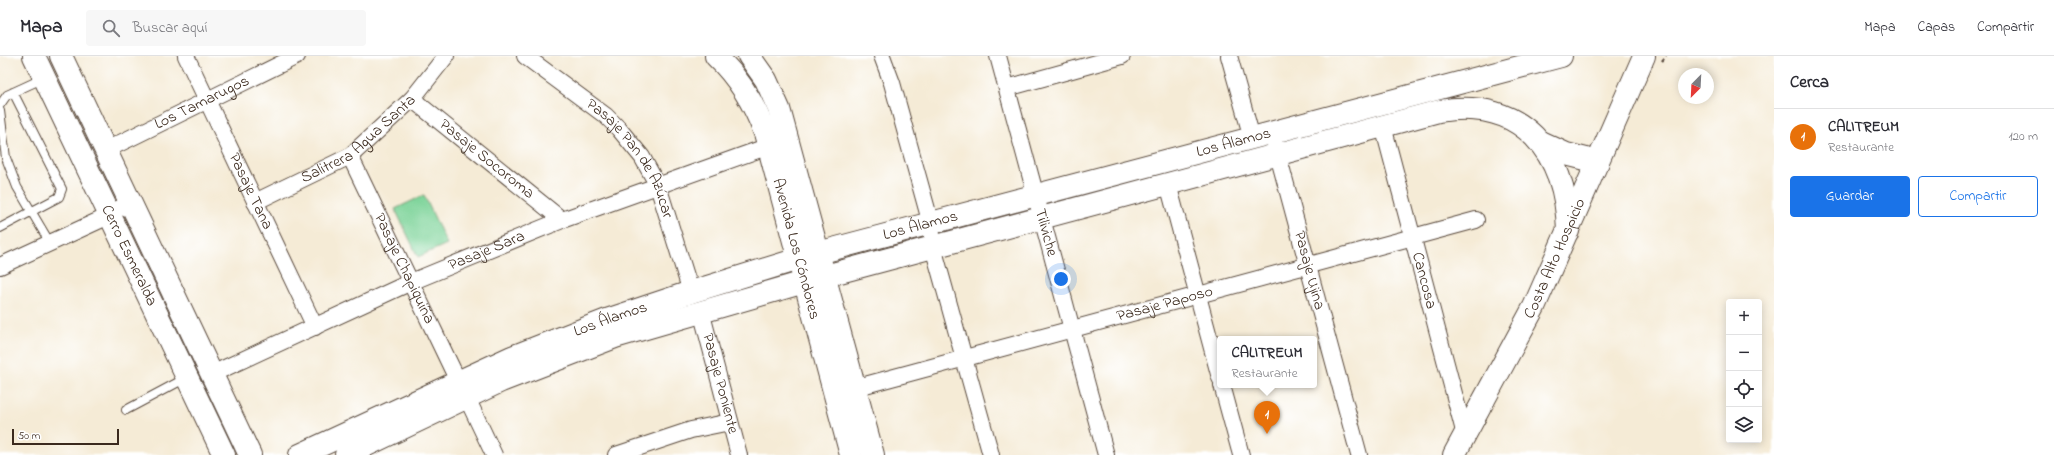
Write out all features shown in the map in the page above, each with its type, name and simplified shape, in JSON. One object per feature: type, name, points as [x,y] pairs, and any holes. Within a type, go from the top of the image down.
[{"type":"street","name":"Cerro Esmeralda","points":[[34,56],[110,213],[186,378],[224,455]]},
{"type":"street","name":"Cerro Esmeralda","points":[[62,56],[250,455]]},
{"type":"street","name":"Pasaje Tana","points":[[186,56],[314,327]]},
{"type":"street","name":"Los Tamarugos","points":[[106,150],[297,56]]},
{"type":"street","name":"Salitrera Agua Santa","points":[[255,202],[350,156],[412,99],[446,56]]},
{"type":"street","name":"Pasaje Pan de Azúcar","points":[[525,56],[591,104],[619,129],[642,157],[658,186],[696,302]]},
{"type":"street","name":"Avenida Los Cóndores","points":[[716,56],[744,89],[759,117],[854,388],[873,455]]},
{"type":"street","name":"Avenida Los Cóndores","points":[[748,56],[766,80],[780,110],[808,256]]},
{"type":"street","points":[[882,56],[892,83],[931,224],[933,247],[991,455]]},
{"type":"street","name":"Tiliviche","points":[[998,56],[1106,455]]},
{"type":"street","points":[[1006,88],[1122,56]]},
{"type":"street","name":"Pasaje Ujina","points":[[1229,56],[1262,136],[1278,154],[1359,455]]},
{"type":"street","name":"Los Álamos","points":[[300,455],[462,389],[573,352],[615,336],[808,256],[1262,136],[1505,63],[1561,56]]},
{"type":"street","name":"Costa Alto Hospicio","points":[[1454,455],[1534,307],[1644,56]]},
{"type":"street","name":"Pasaje Socoroma","points":[[412,99],[562,220]]},
{"type":"street","name":"Los Álamos","points":[[696,302],[815,279],[1439,111],[1469,108],[1483,110],[1510,119],[1522,126],[1540,142],[1552,161],[1561,181],[1568,214],[1568,231]]},
{"type":"street","name":"Cancosa","points":[[1383,126],[1465,435]]},
{"type":"street","points":[[70,129],[90,145],[106,150]]},
{"type":"street","name":"Los Álamos","points":[[1540,142],[1566,154],[1598,162]]},
{"type":"street","name":"Pasaje Sara","points":[[212,374],[411,282],[562,220],[768,146]]},
{"type":"street","name":"Pasaje Chapiquiña","points":[[350,156],[494,455]]},
{"type":"street","points":[[1168,184],[1217,367]]},
{"type":"street","points":[[0,266],[100,220],[130,202]]},
{"type":"street","name":"Pasaje Paposo","points":[[854,388],[1476,220]]},
{"type":"street","name":"Avenida Los Cóndores","points":[[815,279],[851,455]]},
{"type":"street","name":"Pasaje Poniente","points":[[696,302],[739,455]]},
{"type":"street","points":[[1223,388],[1240,455]]},
{"type":"street","name":"Los Álamos","points":[[346,455],[372,449],[462,389]]},
{"type":"street","points":[[199,405],[221,394]]},
{"type":"street","points":[[212,432],[233,420]]},
{"type":"street","points":[[616,455],[692,430],[730,422]]},
{"type":"lane","points":[[0,105],[4,98],[13,92],[45,77]]},
{"type":"lane","points":[[0,228],[59,197],[62,187],[13,92]]},
{"type":"lane","points":[[0,111],[6,158],[18,187],[50,243]]},
{"type":"lane","points":[[126,410],[186,378]]},
{"type":"green space","points":[[424,195],[447,244],[418,257],[395,209]]},
{"type":"place","name":"CALITREUM","points":[[1267,434]]}]
